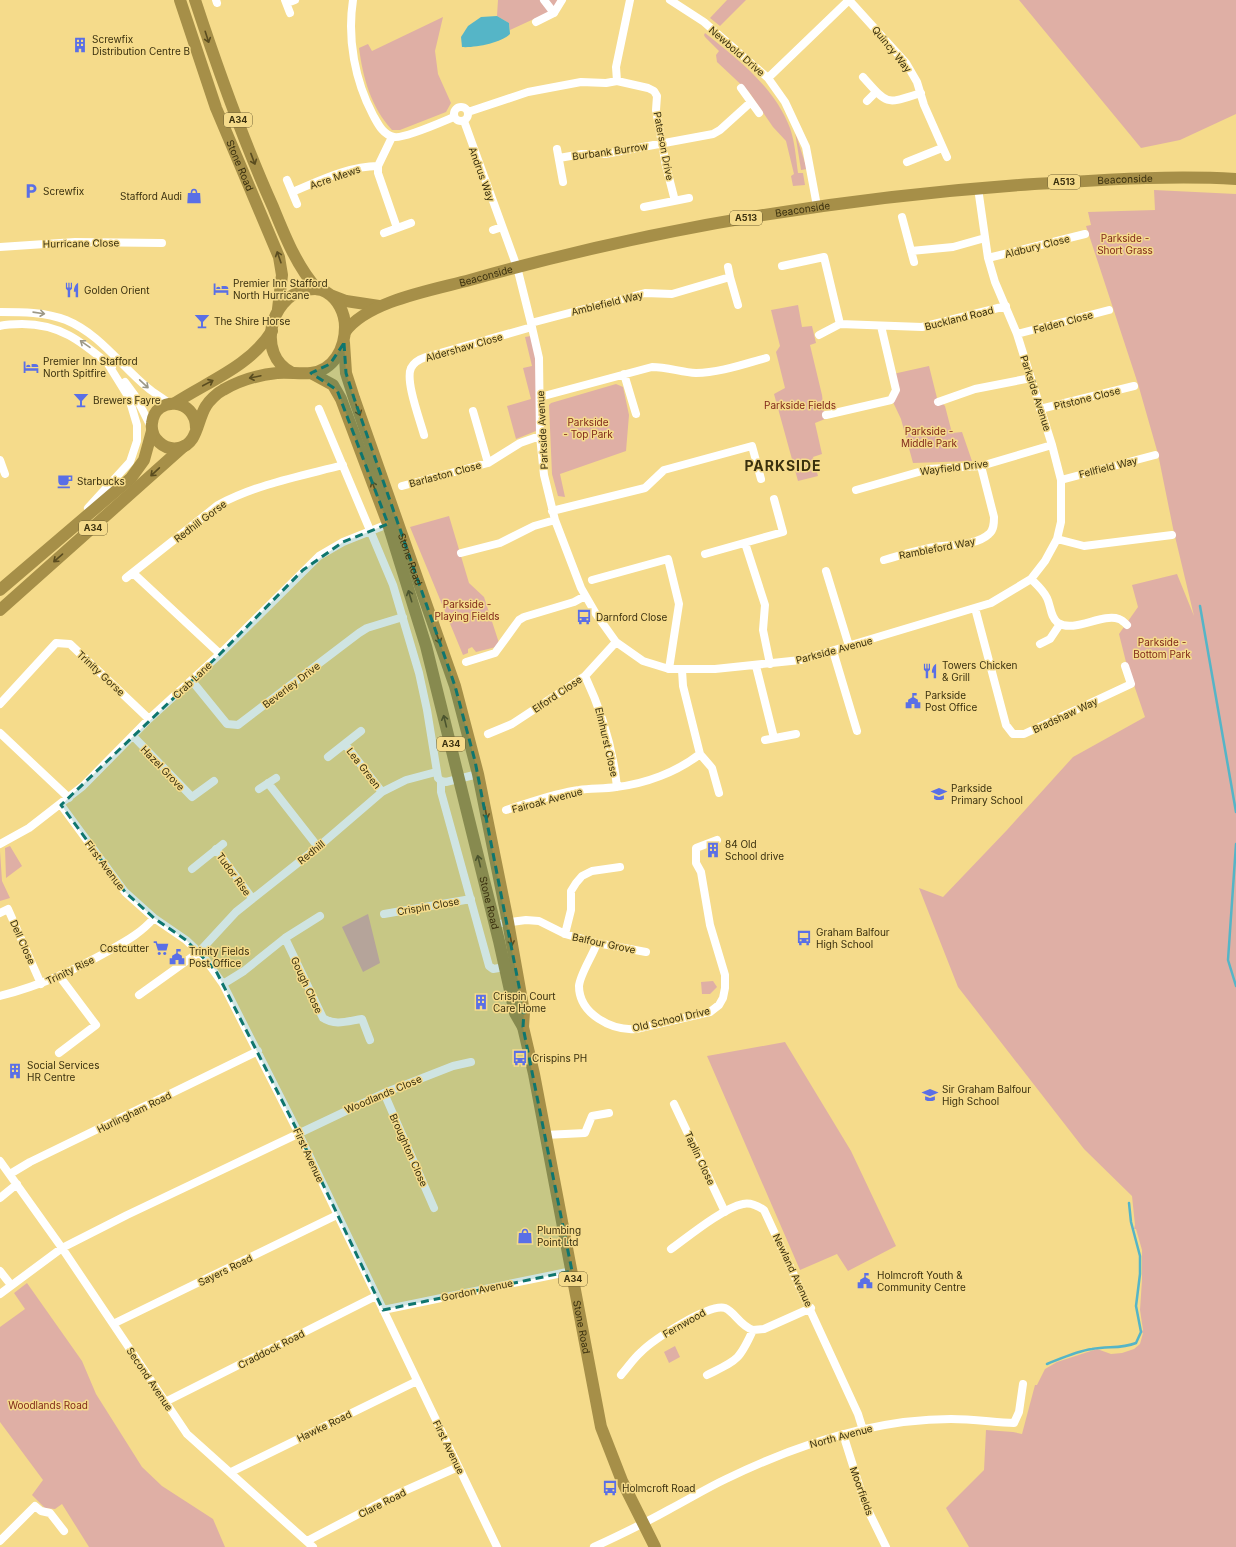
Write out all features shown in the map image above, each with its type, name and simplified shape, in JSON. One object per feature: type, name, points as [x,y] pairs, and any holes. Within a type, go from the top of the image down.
[{"type":"highway","name":"Stone Road","points":[[180,0],[216,108],[279,257],[282,275],[278,309]]},
{"type":"highway","name":"Stone Road","points":[[195,0],[215,61],[262,182],[295,258],[303,272],[317,289]]},
{"type":"highway","name":"Beaconside","points":[[345,338],[358,318],[379,306],[517,267],[656,233],[817,206],[978,188],[1150,177],[1236,179]]},
{"type":"highway","points":[[272,331],[257,351],[222,376],[173,403],[162,406],[156,412],[152,430],[158,441],[168,447],[179,448],[190,441],[206,406],[221,391],[247,378],[291,372],[311,373],[322,370],[330,364],[345,338],[344,314],[339,304],[330,294],[317,289],[296,293],[283,301],[278,309],[272,331],[271,342],[276,358],[280,364],[291,372]]},
{"type":"highway","name":"Beaconside","points":[[330,294],[346,301],[379,306]]},
{"type":"highway","name":"Stone Road","points":[[345,338],[346,373],[455,686],[478,774],[508,922],[524,1012],[523,1027],[572,1271],[601,1426],[622,1482],[655,1547]]},
{"type":"highway","name":"Stone Road","points":[[311,373],[325,380],[337,390],[388,524],[426,646],[495,924],[515,1013],[523,1027]]},
{"type":"highway","points":[[173,403],[184,406],[191,411],[196,419],[196,428]]},
{"type":"highway","name":"A34","points":[[0,590],[67,531],[131,478],[144,460],[152,430]]},
{"type":"highway","name":"A34","points":[[0,610],[184,446]]},
{"type":"street","points":[[290,13],[286,2],[296,0]]},
{"type":"street","points":[[353,0],[352,41],[358,78],[377,122],[386,134],[392,137],[403,136],[454,117]]},
{"type":"street","points":[[544,0],[554,13]]},
{"type":"street","points":[[536,22],[554,13],[562,0]]},
{"type":"street","points":[[617,81],[616,67],[630,0]]},
{"type":"street","name":"Newbold Drive","points":[[670,0],[704,22],[768,78],[785,102],[806,147],[817,206]]},
{"type":"street","name":"Quincy Way","points":[[768,78],[849,0],[906,63],[917,82],[947,158]]},
{"type":"street","points":[[863,77],[876,92],[891,102],[921,93]]},
{"type":"street","name":"Paterson Drive","points":[[468,112],[537,90],[581,82],[606,84],[617,81],[648,88],[654,91],[656,96],[656,110],[675,201]]},
{"type":"street","points":[[741,88],[759,113]]},
{"type":"street","points":[[867,101],[876,92]]},
{"type":"street","name":"Burbank Burrow","points":[[559,158],[582,154],[605,154],[713,134],[720,130],[751,102]]},
{"type":"street","points":[[463,106],[468,112],[468,117],[464,121],[459,121],[454,117],[453,112],[458,107],[463,106]]},
{"type":"street","name":"Andrus Way","points":[[464,121],[497,228],[517,267]]},
{"type":"street","points":[[392,137],[378,166],[378,174],[398,228]]},
{"type":"street","points":[[907,162],[942,148]]},
{"type":"street","name":"Burbank Burrow","points":[[557,149],[563,182]]},
{"type":"street","name":"Acre Mews","points":[[292,192],[366,166],[378,166]]},
{"type":"street","points":[[287,180],[297,204]]},
{"type":"street","name":"Parkside Avenue","points":[[517,267],[539,358],[540,436],[544,475],[554,520],[585,596],[616,642],[643,661],[669,669],[682,670],[756,666],[802,660],[991,602],[1031,579],[1045,561],[1057,539],[1061,522],[1061,480],[1052,445],[1017,334],[995,282],[988,258],[978,188]]},
{"type":"street","points":[[644,207],[689,198]]},
{"type":"street","points":[[902,217],[914,262]]},
{"type":"street","points":[[384,233],[410,223]]},
{"type":"street","name":"Aldbury Close","points":[[988,258],[1085,234]]},
{"type":"street","points":[[911,251],[953,247],[985,238]]},
{"type":"street","name":"Hurricane Close","points":[[0,247],[81,242],[162,243]]},
{"type":"street","points":[[782,266],[824,257],[840,324]]},
{"type":"street","points":[[728,267],[738,305]]},
{"type":"street","name":"Amblefield Way","points":[[532,325],[645,293],[672,294],[730,277]]},
{"type":"street","name":"Buckland Road","points":[[819,334],[840,324],[922,327],[1006,306]]},
{"type":"street","name":"Felden Close","points":[[1017,334],[1110,310]]},
{"type":"street","points":[[0,312],[48,315],[66,320],[84,330],[106,346],[148,388],[173,403]]},
{"type":"street","points":[[0,326],[32,324],[69,334],[94,351],[119,374],[136,397],[152,430]]},
{"type":"street","name":"Aldershaw Close","points":[[425,429],[410,382],[410,368],[414,363],[426,357],[532,325]]},
{"type":"street","points":[[826,415],[892,400],[896,390],[881,326]]},
{"type":"street","points":[[540,397],[652,367],[666,367],[695,373],[707,372],[766,358]]},
{"type":"street","points":[[67,531],[130,462],[135,448],[137,425],[130,398],[108,364]]},
{"type":"street","points":[[624,374],[636,414]]},
{"type":"street","points":[[938,402],[975,389],[1031,378]]},
{"type":"street","name":"Pitstone Close","points":[[1040,409],[1134,386]]},
{"type":"street","points":[[318,409],[343,464],[369,531],[393,585],[403,617],[427,710],[436,772],[441,782],[441,792],[488,966],[493,969],[505,967]]},
{"type":"street","name":"Barlaston Close","points":[[473,411],[488,462]]},
{"type":"street","name":"Barlaston Close","points":[[402,486],[488,462],[520,443],[540,436]]},
{"type":"street","name":"Wayfield Drive","points":[[856,490],[930,469],[981,466],[1052,445]]},
{"type":"street","points":[[552,511],[645,488],[664,470],[752,446],[761,478]]},
{"type":"street","name":"Fellfield Way","points":[[1061,480],[1155,455]]},
{"type":"street","points":[[0,460],[5,474]]},
{"type":"street","name":"Redhill Gorse","points":[[220,654],[130,575],[218,505],[251,489],[343,464]]},
{"type":"street","name":"Rambleford Way","points":[[884,560],[935,547],[971,542],[982,539],[991,533],[994,525],[994,517],[981,466]]},
{"type":"street","points":[[705,554],[783,532],[774,499]]},
{"type":"street","points":[[461,553],[500,543],[534,526],[554,520]]},
{"type":"street","name":"Crab Lane","points":[[0,844],[29,828],[61,805],[83,786],[150,719],[220,654],[319,556],[343,542],[388,524]]},
{"type":"street","points":[[1057,539],[1084,546],[1172,535]]},
{"type":"street","points":[[745,543],[764,605],[763,630],[770,664]]},
{"type":"street","points":[[592,580],[668,559],[679,604],[669,669]]},
{"type":"street","points":[[826,571],[849,646]]},
{"type":"street","points":[[1031,579],[1041,589],[1047,599],[1055,620],[1060,624],[1070,626],[1108,619],[1119,619],[1127,625]]},
{"type":"street","points":[[466,662],[495,653],[519,620],[524,617],[574,602],[585,596]]},
{"type":"street","name":"Bradshaw Way","points":[[975,608],[1006,726],[1013,734],[1024,734],[1131,684],[1125,666]]},
{"type":"street","name":"Beverley Drive","points":[[192,681],[227,724],[238,726],[359,633],[367,628],[403,617]]},
{"type":"street","points":[[1040,644],[1050,639],[1060,624]]},
{"type":"street","name":"Elford Close","points":[[488,734],[512,724],[585,676],[616,642]]},
{"type":"street","name":"Trinity Gorse","points":[[0,704],[56,643],[70,644],[150,719]]},
{"type":"street","points":[[832,651],[856,731]]},
{"type":"street","points":[[756,666],[774,738]]},
{"type":"street","points":[[682,670],[683,686],[700,754],[712,768],[719,793]]},
{"type":"street","name":"Elmhurst Close","points":[[585,676],[598,704],[615,771],[617,787]]},
{"type":"street","name":"Lea Green","points":[[328,757],[361,731]]},
{"type":"street","points":[[0,734],[69,798]]},
{"type":"street","points":[[764,740],[796,734]]},
{"type":"street","name":"Hazel Grove","points":[[133,736],[192,797],[214,781]]},
{"type":"street","name":"Lea Green","points":[[345,744],[382,792]]},
{"type":"street","name":"Fairoak Avenue","points":[[506,810],[579,790],[617,787],[674,770],[688,763],[700,754]]},
{"type":"street","name":"Redhill","points":[[139,995],[199,952],[236,912],[252,898],[318,847],[382,792],[406,780],[436,772]]},
{"type":"street","points":[[441,782],[478,774]]},
{"type":"street","points":[[259,789],[276,778]]},
{"type":"street","points":[[268,783],[318,847]]},
{"type":"street","name":"First Avenue","points":[[61,805],[118,884],[154,918],[186,940],[216,971],[298,1132],[497,1547]]},
{"type":"street","name":"Old School Drive","points":[[597,943],[579,985],[583,1004],[604,1022],[625,1030],[636,1029],[710,1012],[719,1005],[725,988],[725,976],[710,924],[701,872],[696,863],[696,848],[717,840]]},
{"type":"street","name":"Tudor Rise","points":[[192,869],[220,847],[252,898]]},
{"type":"street","points":[[565,934],[571,910],[572,891],[576,883],[582,876],[592,871],[620,867]]},
{"type":"street","name":"Crispin Close","points":[[384,914],[471,899]]},
{"type":"street","name":"Dell Close","points":[[0,913],[8,909],[42,984]]},
{"type":"street","points":[[223,984],[244,971],[285,938],[320,916]]},
{"type":"street","name":"Trinity Rise","points":[[0,996],[42,984],[84,965],[140,932],[154,918]]},
{"type":"street","name":"Balfour Grove","points":[[495,924],[526,920],[539,921],[565,934],[597,943],[646,952]]},
{"type":"street","name":"Gough Close","points":[[285,938],[323,1018],[329,1022],[337,1023],[362,1018],[370,1040]]},
{"type":"street","points":[[59,1053],[96,1025],[60,977]]},
{"type":"street","name":"Hurlingham Road","points":[[10,1174],[30,1162],[258,1051]]},
{"type":"street","name":"Woodlands Close","points":[[298,1132],[384,1093],[453,1066],[471,1062]]},
{"type":"street","name":"Broughton Close","points":[[384,1093],[434,1208]]},
{"type":"street","name":"Taplin Close","points":[[674,1104],[725,1212]]},
{"type":"street","points":[[545,1135],[585,1133],[592,1116],[608,1113]]},
{"type":"street","points":[[0,1294],[62,1248],[298,1132]]},
{"type":"street","name":"Second Avenue","points":[[0,1161],[62,1248],[187,1434],[310,1544]]},
{"type":"street","points":[[0,1198],[16,1184]]},
{"type":"street","name":"Newland Avenue","points":[[671,1248],[725,1212],[743,1204],[757,1205],[764,1210],[811,1308],[858,1414],[863,1430]]},
{"type":"street","name":"Sayers Road","points":[[113,1324],[337,1214]]},
{"type":"street","points":[[0,1271],[11,1285]]},
{"type":"street","name":"Gordon Avenue","points":[[383,1310],[572,1271]]},
{"type":"street","name":"Craddock Road","points":[[165,1402],[376,1296]]},
{"type":"street","name":"Fernwood","points":[[621,1375],[641,1352],[659,1338],[709,1309],[717,1307],[726,1308],[743,1326],[754,1330]]},
{"type":"street","points":[[707,1374],[733,1362],[743,1353],[754,1330],[764,1329],[811,1308]]},
{"type":"street","name":"Hawke Road","points":[[231,1472],[417,1381]]},
{"type":"street","name":"North Avenue","points":[[644,1523],[725,1479],[756,1465],[786,1453],[843,1434],[906,1422],[951,1419],[1014,1423],[1019,1412],[1023,1384]]},
{"type":"street","name":"Moorfields","points":[[843,1434],[865,1504],[886,1547]]},
{"type":"street","name":"Clare Road","points":[[310,1544],[395,1496],[458,1467]]},
{"type":"street","points":[[0,1541],[34,1506],[41,1511],[50,1513],[64,1531]]},
{"type":"street","points":[[594,1547],[644,1523]]},
{"type":"highlighted area","points":[[344,343],[346,373],[455,686],[475,761],[524,1012],[523,1027],[572,1271],[383,1310],[298,1132],[216,971],[186,940],[154,918],[125,892],[61,805],[220,654],[303,570],[343,542],[388,524],[337,390],[311,373],[330,364]]},
{"type":"green space","points":[[498,0],[558,0],[558,4],[549,12],[510,30],[509,23],[497,16]]},
{"type":"green space","points":[[727,0],[746,0],[720,26],[710,18]]},
{"type":"green space","points":[[1019,0],[1236,0],[1236,114],[1180,140],[1141,148]]},
{"type":"green space","points":[[443,17],[435,51],[438,74],[451,103],[446,112],[400,130],[392,130],[373,102],[363,70],[359,48],[368,44],[372,51]]},
{"type":"green space","points":[[705,33],[754,75],[775,100],[792,133],[798,173],[803,173],[805,185],[793,186],[791,176],[794,174],[786,141],[773,127],[749,92],[717,62],[716,55],[719,51],[705,37]]},
{"type":"green space","points":[[795,132],[807,169],[801,170]]},
{"type":"green space","points":[[1154,190],[1236,194],[1236,1547],[969,1547],[946,1508],[984,1470],[986,1430],[1022,1434],[1035,1385],[1037,1385],[1045,1369],[1057,1362],[1097,1349],[1111,1354],[1122,1353],[1134,1349],[1140,1344],[1143,1333],[1141,1332],[1143,1330],[1140,1310],[1142,1250],[1136,1229],[1134,1229],[1135,1225],[1132,1196],[1084,1149],[958,987],[919,888],[943,897],[1007,830],[1073,757],[1145,717],[1126,662],[1119,634],[1138,607],[1132,585],[1177,574],[1194,616],[1173,528],[1158,454],[1138,384],[1086,226],[1091,225],[1088,212],[1155,210]]},
{"type":"green space","name":"Parkside Fields","points":[[798,305],[802,327],[812,326],[816,343],[810,345],[822,395],[825,419],[815,423],[822,454],[813,457],[818,476],[798,481],[774,394],[785,388],[776,352],[780,346],[771,310]]},
{"type":"green space","points":[[531,336],[536,353],[536,431],[516,439],[507,406],[531,399],[523,368],[532,366],[525,337]]},
{"type":"green space","name":"Parkside - Middle Park","points":[[929,366],[937,398],[945,406],[952,433],[962,432],[972,461],[913,463],[901,419],[892,400],[893,374]]},
{"type":"green space","name":"Parkside - Top Park","points":[[616,384],[623,387],[629,415],[626,451],[560,474],[565,497],[558,496],[552,474],[549,405],[551,403]]},
{"type":"green space","name":"Parkside - Playing Fields","points":[[449,516],[469,583],[484,597],[500,646],[476,652],[472,647],[468,649],[468,653],[463,655],[410,527]]},
{"type":"green space","points":[[10,846],[22,866],[6,878],[5,848]]},
{"type":"green space","points":[[0,851],[2,881],[10,898],[0,901]]},
{"type":"green space","points":[[368,914],[380,963],[363,972],[342,927]]},
{"type":"green space","points":[[713,981],[717,987],[710,994],[702,994],[701,982]]},
{"type":"green space","points":[[785,1042],[851,1151],[896,1246],[848,1271],[837,1254],[800,1270],[707,1056]]},
{"type":"green space","name":"Woodlands Road","points":[[27,1283],[82,1361],[96,1394],[142,1467],[162,1486],[213,1519],[225,1547],[89,1547],[62,1504],[55,1509],[45,1508],[32,1495],[43,1480],[0,1422],[0,1327],[25,1309],[14,1293]]},
{"type":"green space","points":[[675,1346],[680,1357],[669,1363],[664,1352]]},
{"type":"water","points":[[497,16],[509,23],[510,34],[500,40],[487,44],[473,47],[462,47],[461,37],[468,26],[481,17]]},
{"type":"waterway","points":[[1200,606],[1236,812]]},
{"type":"waterway","points":[[1236,844],[1228,960],[1236,986]]},
{"type":"waterway","points":[[1047,1364],[1086,1350],[1125,1346],[1136,1343],[1141,1332],[1136,1306],[1140,1274],[1140,1256],[1131,1222],[1129,1203]]},
{"type":"place","name":"Screwfix Distribution Centre B","points":[[80,45]]},
{"type":"place","name":"Screwfix","points":[[31,191]]},
{"type":"place","name":"Stafford Audi","points":[[194,196]]},
{"type":"place","name":"Premier Inn Stafford North Hurricane","points":[[221,289]]},
{"type":"place","name":"Golden Orient","points":[[72,290]]},
{"type":"place","name":"The Shire Horse","points":[[202,321]]},
{"type":"place","name":"Premier Inn Stafford North Spitfire","points":[[31,367]]},
{"type":"place","name":"Brewers Fayre","points":[[81,400]]},
{"type":"place","name":"Starbucks","points":[[65,481]]},
{"type":"place","name":"Darnford Close","points":[[584,617]]},
{"type":"place","name":"Towers Chicken & Grill","points":[[930,671]]},
{"type":"place","name":"Parkside Post Office","points":[[913,701]]},
{"type":"place","name":"Parkside Primary School","points":[[939,794]]},
{"type":"place","name":"84 Old School drive","points":[[713,850]]},
{"type":"place","name":"Graham Balfour High School","points":[[804,938]]},
{"type":"place","name":"Costcutter","points":[[161,948]]},
{"type":"place","name":"Trinity Fields Post Office","points":[[177,957]]},
{"type":"place","name":"Crispin Court Care Home","points":[[481,1002]]},
{"type":"place","name":"Crispins PH","points":[[520,1058]]},
{"type":"place","name":"Social Services HR Centre","points":[[15,1071]]},
{"type":"place","name":"Sir Graham Balfour High School","points":[[930,1095]]},
{"type":"place","name":"Plumbing Point Ltd","points":[[525,1236]]},
{"type":"place","name":"Holmcroft Youth & Community Centre","points":[[865,1281]]},
{"type":"place","name":"Holmcroft Road","points":[[610,1488]]},
{"type":"district","name":"PARKSIDE","points":[[783,466]]},
{"type":"park label","name":"Parkside - Short Grass","points":[[1125,244]]},
{"type":"park label","name":"Parkside - Bottom Park","points":[[1162,648]]}]
